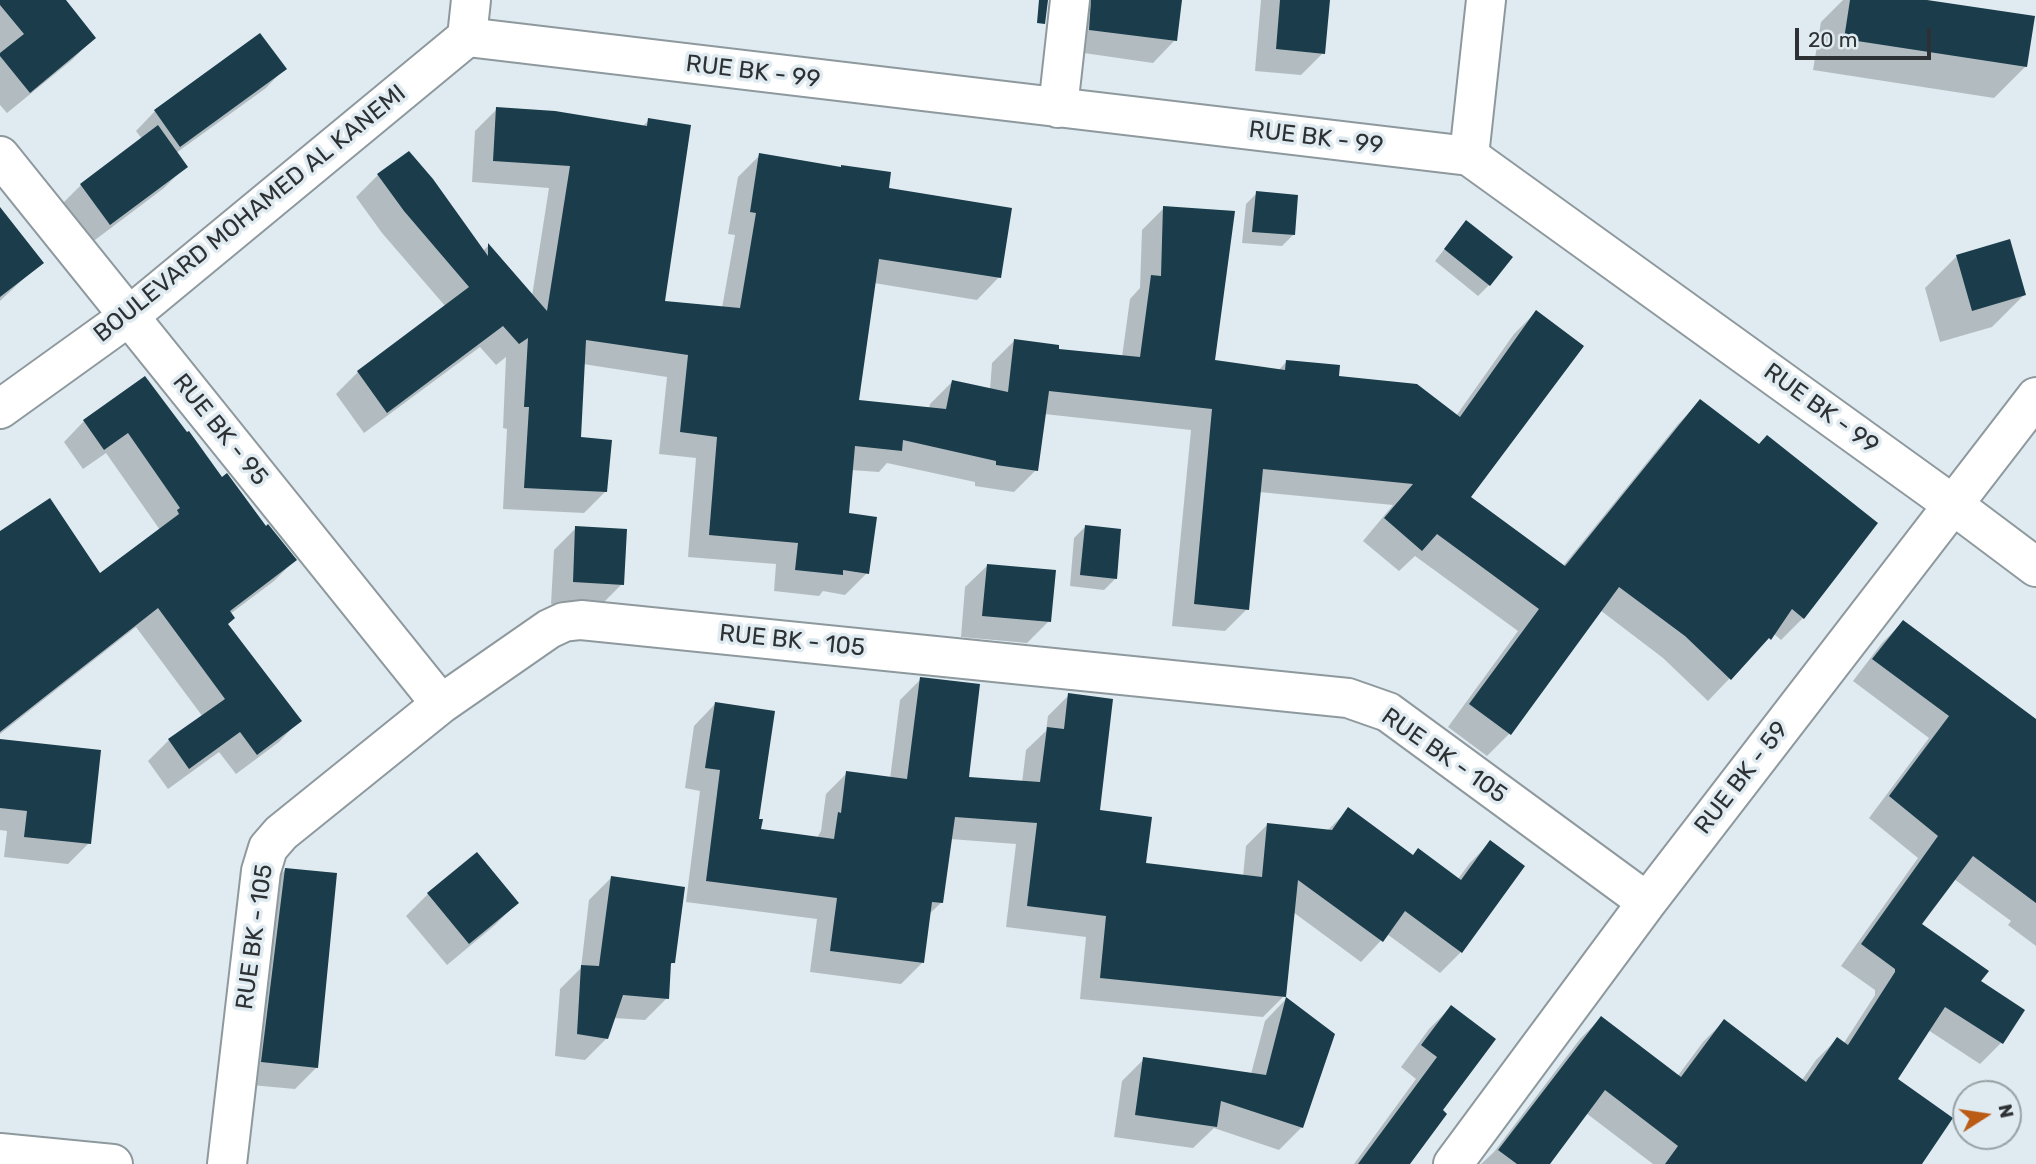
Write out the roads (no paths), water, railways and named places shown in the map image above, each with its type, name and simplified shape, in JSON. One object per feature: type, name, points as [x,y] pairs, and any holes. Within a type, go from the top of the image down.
[{"type":"street","points":[[467,37],[471,0]]},
{"type":"street","points":[[1058,108],[1070,0]]},
{"type":"street","points":[[1469,156],[1486,0]]},
{"type":"street","name":"RUE BK - 99","points":[[467,37],[1469,156],[2036,567]]},
{"type":"street","name":"BOULEVARD MOHAMED AL KANEMI","points":[[0,409],[128,317],[467,37]]},
{"type":"street","name":"RUE BK - 95","points":[[0,156],[441,704]]},
{"type":"street","name":"RUE BK - 59","points":[[1453,1164],[1647,902],[2036,397]]},
{"type":"street","name":"RUE BK - 105","points":[[227,1164],[261,871],[268,848],[281,833],[441,704],[549,629],[564,622],[581,620],[1348,698],[1388,712],[1647,902]]},
{"type":"street","points":[[0,1153],[113,1164]]}]
